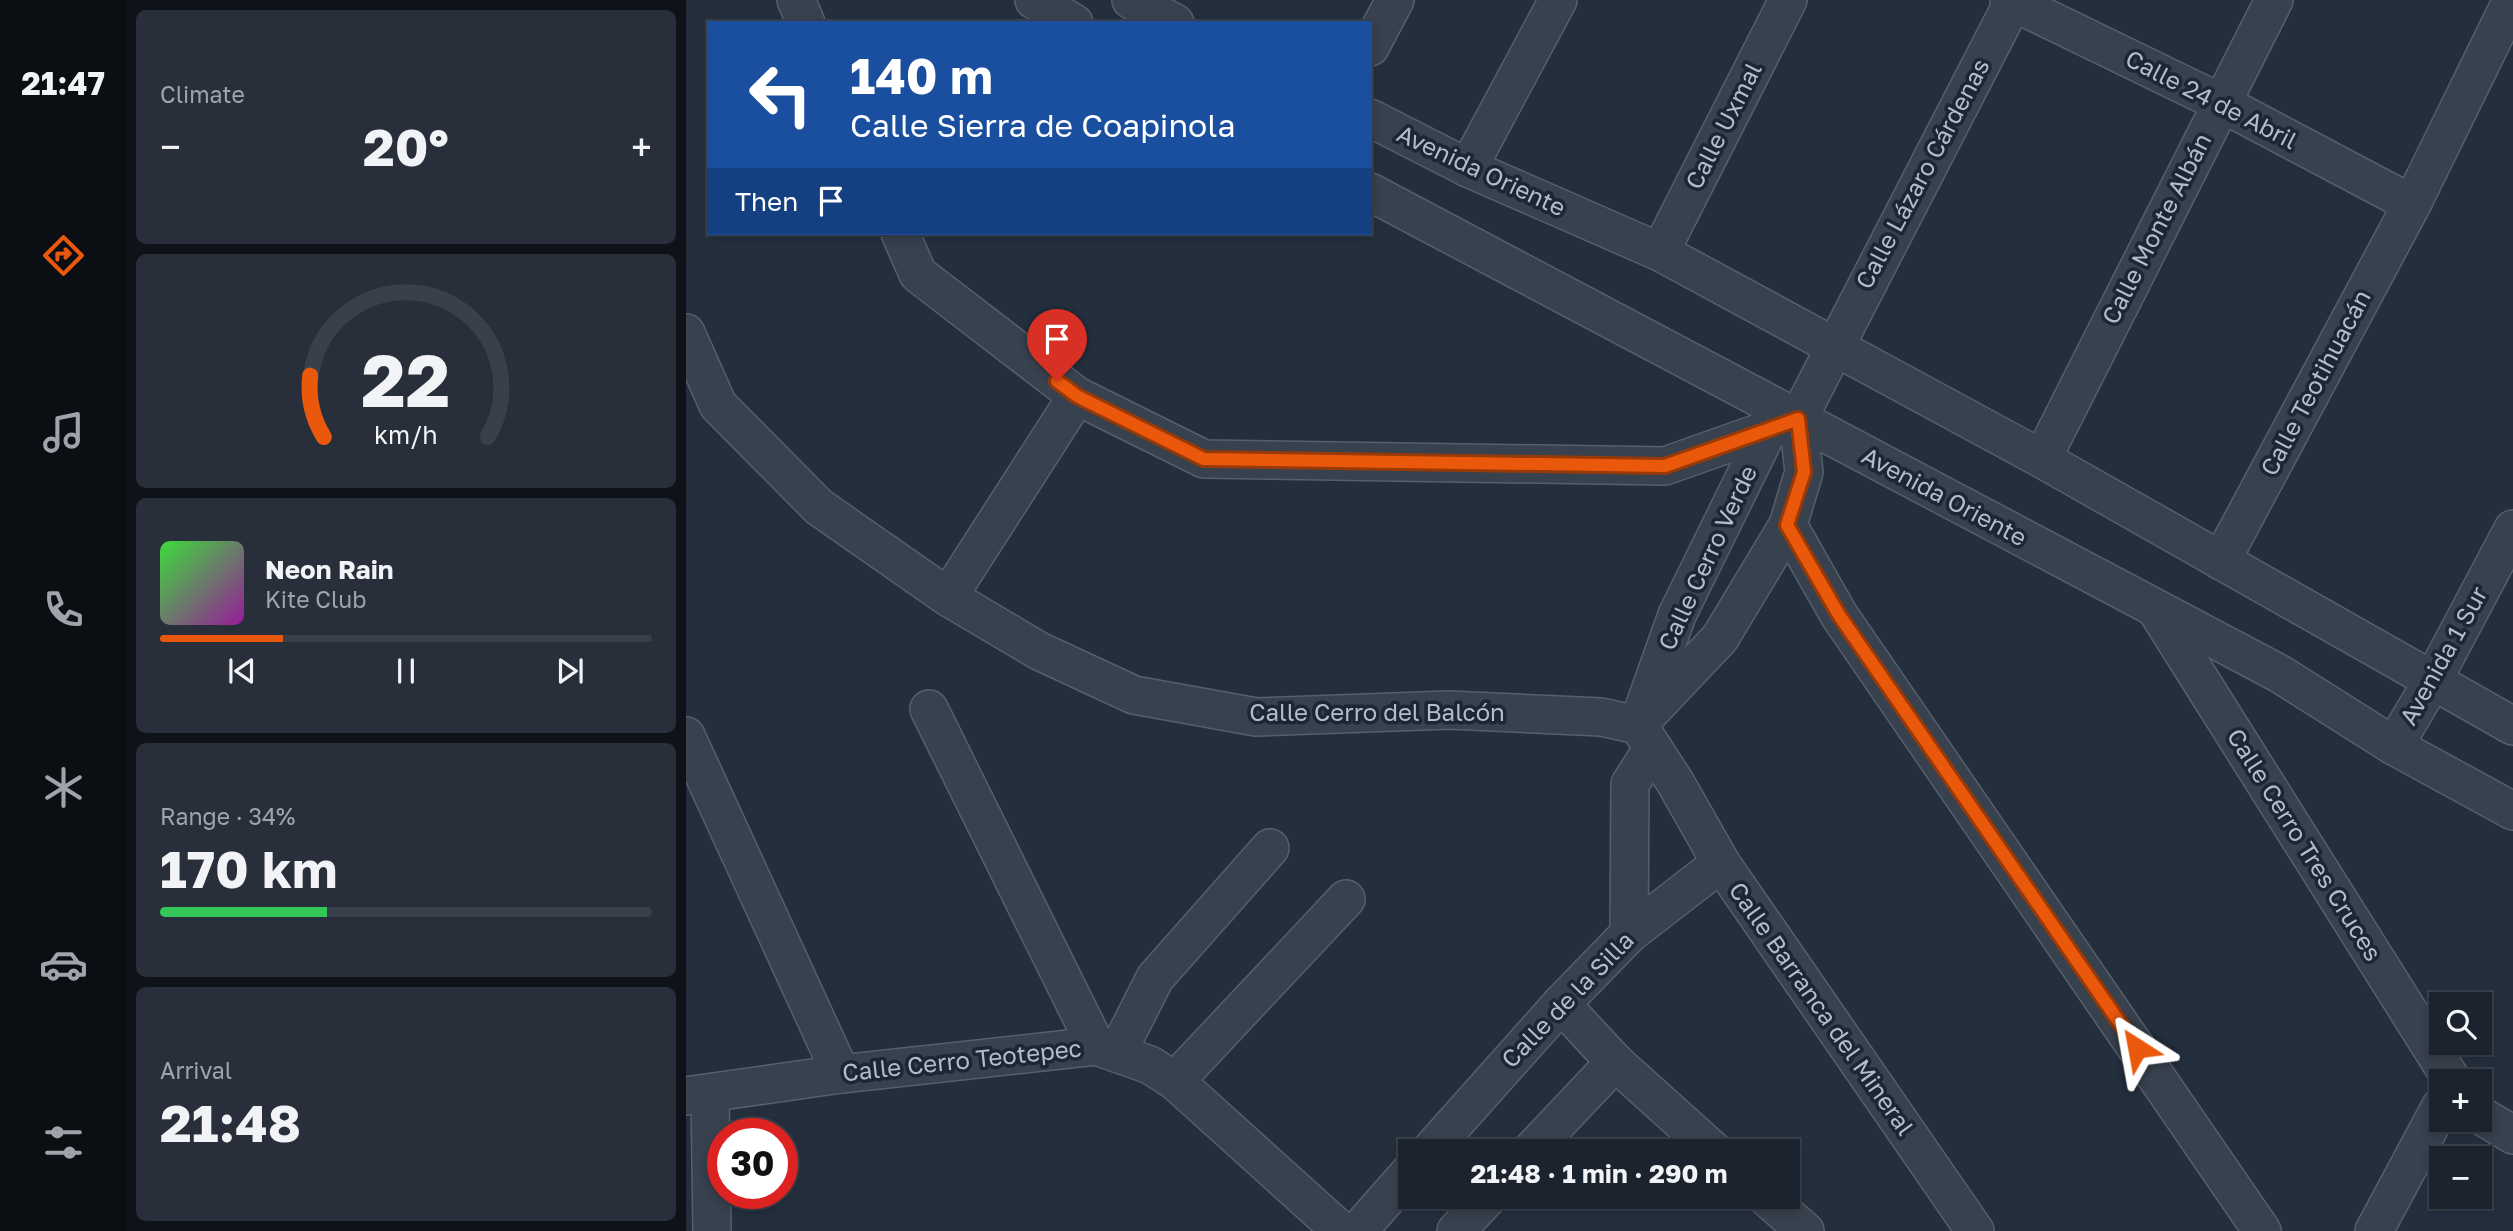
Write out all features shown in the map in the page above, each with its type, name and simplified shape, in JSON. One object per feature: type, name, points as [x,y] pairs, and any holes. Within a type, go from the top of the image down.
[{"type":"street","points":[[796,0],[805,21]]},
{"type":"street","points":[[1034,0],[1071,21]]},
{"type":"street","points":[[1131,0],[1171,21]]},
{"type":"street","points":[[1372,43],[1395,0]]},
{"type":"street","points":[[1468,167],[1558,0]]},
{"type":"street","name":"Calle Uxmal","points":[[1660,252],[1788,0]]},
{"type":"street","name":"Calle Monte Albán","points":[[2042,459],[2274,0]]},
{"type":"street","name":"Calle Teotihuacán","points":[[2221,561],[2412,204],[2512,0]]},
{"type":"street","name":"Calle 24 de Abril","points":[[2022,3],[2221,103],[2412,204]]},
{"type":"street","name":"Calle Lázaro Cárdenas","points":[[1783,425],[1833,347],[2022,3]]},
{"type":"street","name":"Avenida Oriente","points":[[1372,119],[1468,167],[1660,252],[2042,459],[2513,726]]},
{"type":"street","name":"Avenida Oriente","points":[[1372,193],[1783,425],[2156,609],[2280,674],[2395,746],[2513,811]]},
{"type":"street","points":[[901,235],[918,274],[1077,396],[1204,459],[1665,466],[1783,425],[1804,472],[1787,525],[1720,638],[1645,736],[1630,783],[1629,934]]},
{"type":"street","name":"Calle Cerro del Balcón","points":[[686,333],[718,405],[818,507],[948,597],[1039,652],[1134,695],[1256,717],[1449,710],[1601,717],[1645,736]]},
{"type":"street","points":[[948,597],[1077,396]]},
{"type":"street","name":"Calle Cerro Verde","points":[[1645,736],[1677,615],[1783,425]]},
{"type":"street","points":[[1787,525],[1839,615],[2262,1231]]},
{"type":"street","name":"Avenida 1 Sur","points":[[2395,746],[2513,530]]},
{"type":"street","name":"Calle Cerro Tres Cruces","points":[[2156,609],[2445,1069]]},
{"type":"street","points":[[929,709],[1106,1050],[1155,978],[1270,848]]},
{"type":"street","points":[[686,736],[841,1074]]},
{"type":"street","name":"Calle Barranca del Mineral","points":[[1645,736],[1675,782],[1721,863],[1975,1231]]},
{"type":"street","name":"Calle de la Silla","points":[[1441,1139],[1561,1004],[1629,934],[1721,863]]},
{"type":"street","points":[[1175,1081],[1346,899]]},
{"type":"street","points":[[1561,1004],[1615,1062],[1701,1139]]},
{"type":"street","name":"Calle Cerro Teotepec","points":[[698,1096],[841,1074],[1106,1050],[1150,1065],[1175,1081],[1341,1231]]},
{"type":"street","points":[[1542,1139],[1615,1062]]},
{"type":"street","points":[[698,1096],[712,1231]]},
{"type":"street","points":[[2492,1122],[2513,1135]]},
{"type":"street","points":[[2374,1231],[2429,1128]]},
{"type":"street","points":[[1358,1231],[1398,1186]]},
{"type":"street","points":[[1456,1231],[1477,1209]]},
{"type":"street","points":[[1780,1209],[1805,1231]]},
{"type":"route","points":[[1057,381],[1077,396],[1204,459],[1665,466],[1768,432],[1798,419],[1804,472],[1787,525],[1839,615],[2137,1048]]}]
